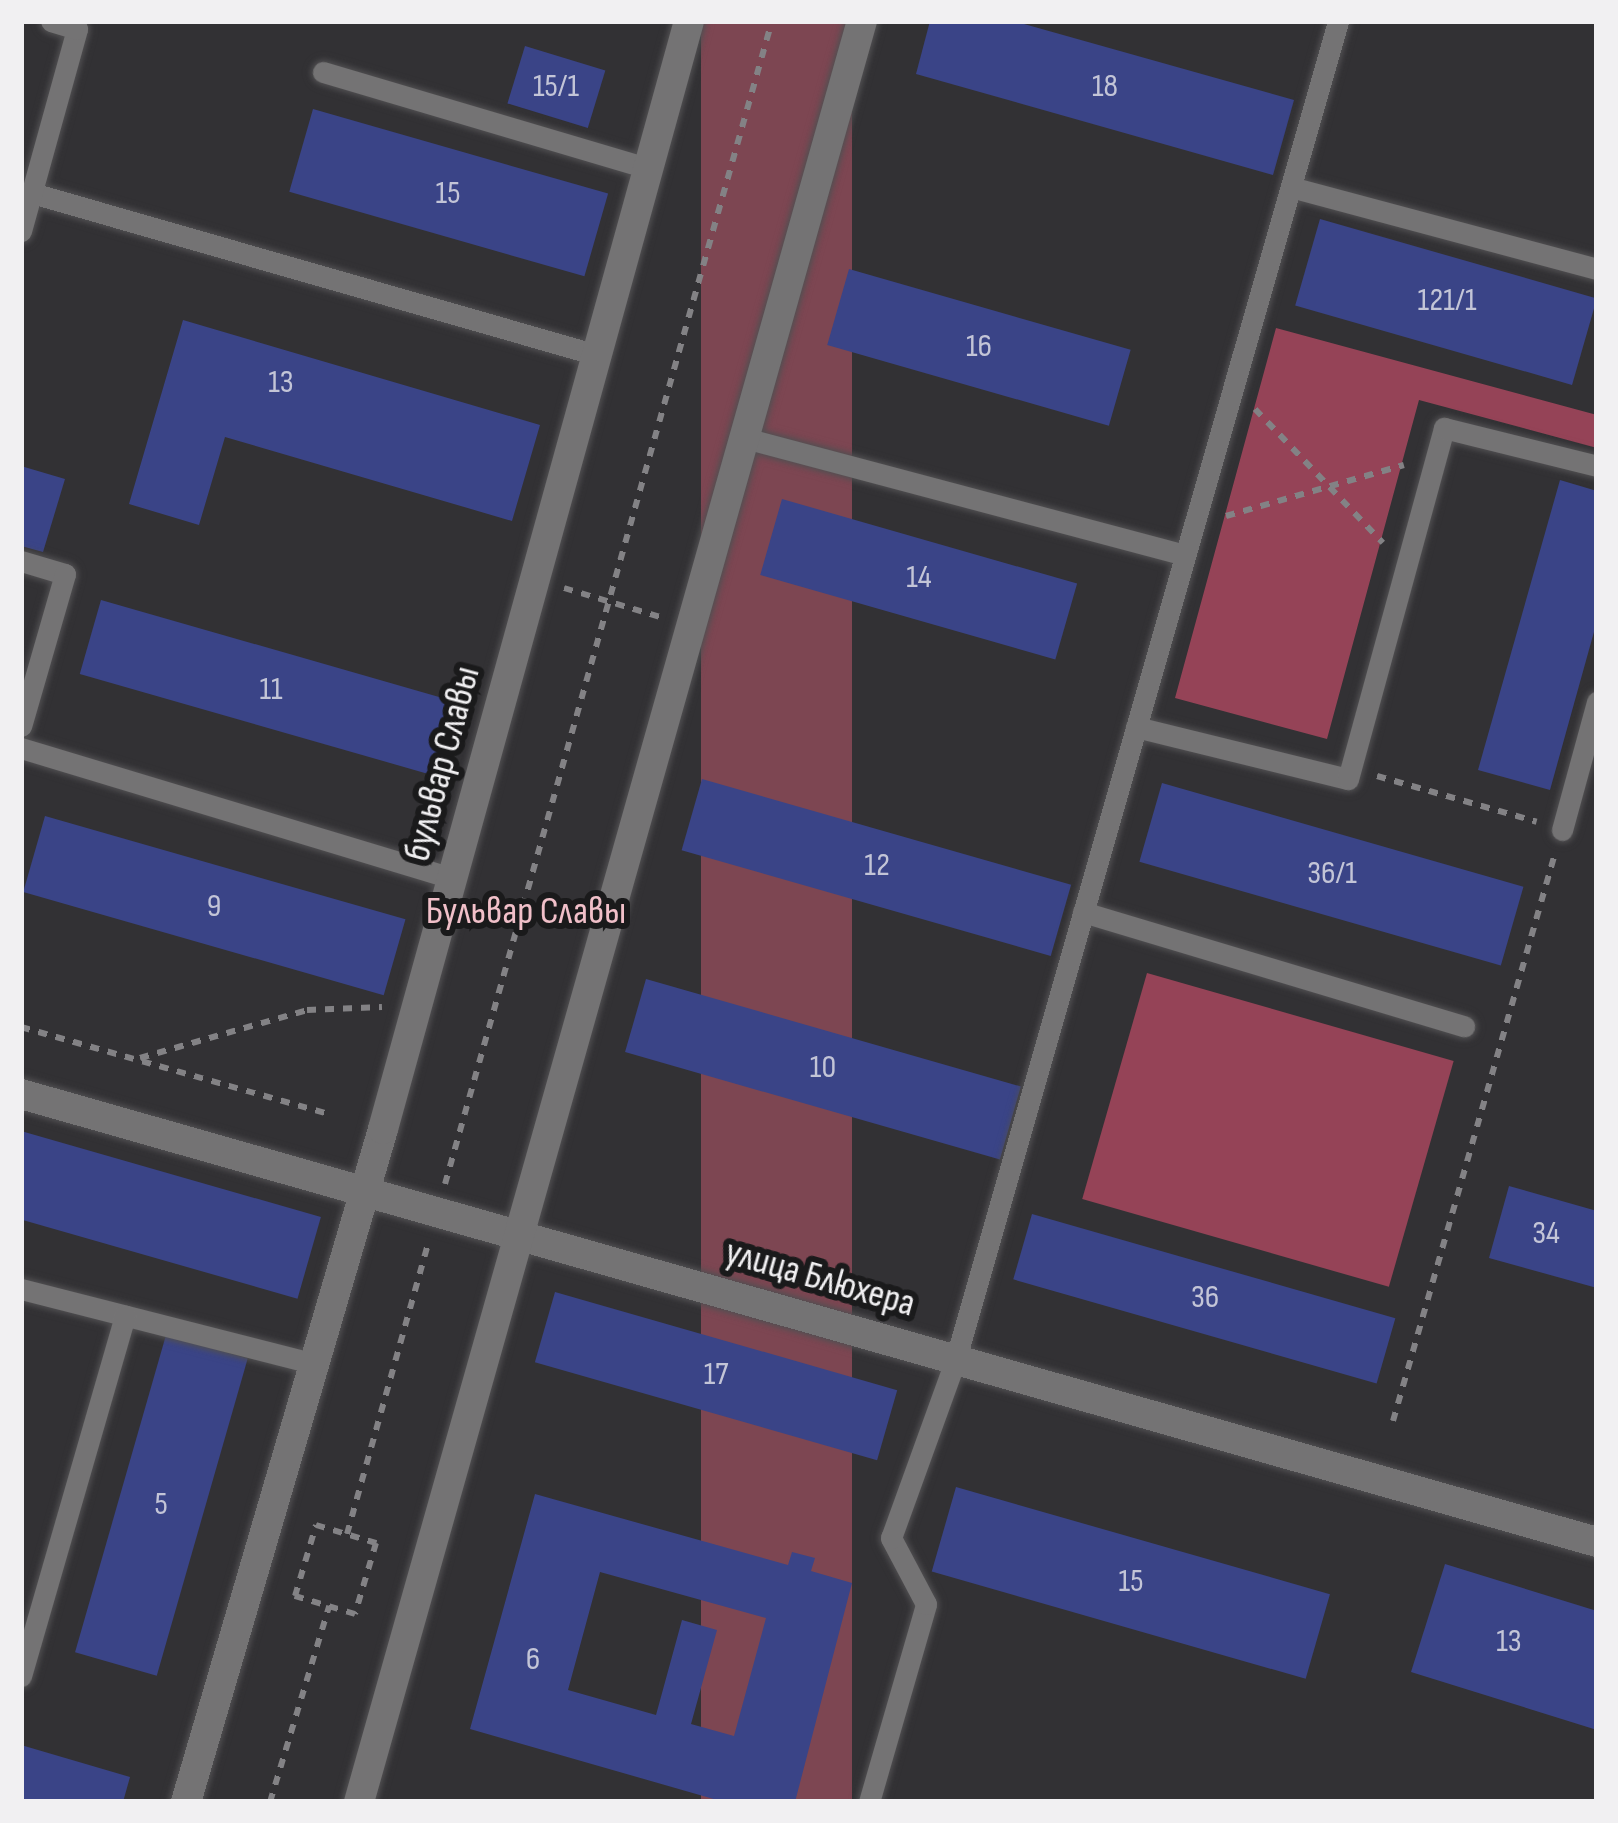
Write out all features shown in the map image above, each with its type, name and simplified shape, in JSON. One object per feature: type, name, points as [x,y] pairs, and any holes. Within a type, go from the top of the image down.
[{"type":"street","name":"бульвар Славы","points":[[186,1802],[366,1190],[689,21]]},
{"type":"street","points":[[359,1802],[862,21]]},
{"type":"street","name":"улица Блюхера","points":[[21,1094],[1597,1542]]},
{"type":"lane","points":[[21,230],[77,29],[52,21]]},
{"type":"lane","points":[[869,1802],[926,1604],[891,1538],[956,1358],[1338,21]]},
{"type":"lane","points":[[323,72],[648,168]]},
{"type":"lane","points":[[1291,187],[1597,269]]},
{"type":"lane","points":[[32,193],[596,355]]},
{"type":"lane","points":[[1136,728],[1348,779],[1444,428],[1597,466]]},
{"type":"lane","points":[[745,438],[1185,556]]},
{"type":"lane","points":[[21,560],[65,574],[21,727]]},
{"type":"lane","points":[[1562,830],[1597,702]]},
{"type":"lane","points":[[21,748],[452,878]]},
{"type":"lane","points":[[1083,911],[1464,1026]]},
{"type":"lane","points":[[21,1289],[315,1364]]},
{"type":"lane","points":[[21,1676],[125,1316]]},
{"type":"path","points":[[346,1534],[772,21]]},
{"type":"path","points":[[1233,387],[1406,567]]},
{"type":"path","points":[[1194,525],[1436,456]]},
{"type":"path","points":[[535,579],[692,627]]},
{"type":"path","points":[[135,1059],[307,1010],[382,1007]]},
{"type":"path","points":[[21,1027],[332,1114]]},
{"type":"path","points":[[316,1525],[376,1543],[355,1614],[329,1606],[295,1596],[316,1525]]},
{"type":"path","points":[[270,1802],[329,1606]]},
{"type":"green space","points":[[701,21],[852,21],[852,1802],[701,1802]]},
{"type":"shaded area","points":[[1276,328],[1597,415],[1597,448],[1419,400],[1327,739],[1175,698]]},
{"type":"shaded area","points":[[1147,973],[1454,1061],[1389,1287],[1082,1199]]},
{"type":"building","points":[[930,21],[1013,21],[1294,100],[1273,175],[916,74]]},
{"type":"building","points":[[525,46],[605,71],[588,128],[507,103]]},
{"type":"building","points":[[313,109],[608,194],[584,276],[289,192]]},
{"type":"building","points":[[1320,219],[1597,298],[1572,385],[1295,306]]},
{"type":"building","points":[[849,269],[1131,350],[1109,426],[827,345]]},
{"type":"building","points":[[183,320],[540,425],[512,521],[225,437],[199,525],[129,504]]},
{"type":"building","points":[[21,466],[65,479],[43,552],[21,546]]},
{"type":"building","points":[[1560,480],[1597,491],[1597,621],[1550,790],[1478,770]]},
{"type":"building","points":[[782,499],[1077,584],[1055,660],[760,575]]},
{"type":"building","points":[[101,600],[463,704],[442,778],[80,674]]},
{"type":"building","points":[[702,779],[1071,885],[1051,956],[682,850]]},
{"type":"building","points":[[1162,783],[1523,887],[1501,965],[1139,862]]},
{"type":"building","points":[[45,816],[405,919],[384,995],[23,892]]},
{"type":"building","points":[[646,979],[1021,1086],[1000,1160],[625,1052]]},
{"type":"building","points":[[21,1131],[321,1217],[297,1299],[21,1219]]},
{"type":"building","points":[[1509,1186],[1597,1211],[1597,1288],[1489,1258]]},
{"type":"building","points":[[1032,1214],[1395,1318],[1377,1384],[1013,1279]]},
{"type":"building","points":[[555,1292],[897,1390],[877,1460],[535,1362]]},
{"type":"building","points":[[166,1335],[248,1358],[157,1676],[75,1652]]},
{"type":"building","points":[[956,1487],[1330,1594],[1306,1679],[932,1572]]},
{"type":"building","points":[[535,1494],[788,1565],[792,1552],[815,1558],[811,1571],[852,1583],[795,1802],[724,1802],[470,1729]],"holes":[[[600,1572],[766,1618],[734,1736],[691,1724],[717,1630],[682,1620],[656,1715],[568,1690]]]},
{"type":"building","points":[[1445,1564],[1597,1611],[1597,1730],[1411,1672]]},
{"type":"building","points":[[21,1745],[130,1777],[123,1802],[21,1802]]},
{"type":"park label","name":"Бульвар Славы","points":[[526,912]]}]
